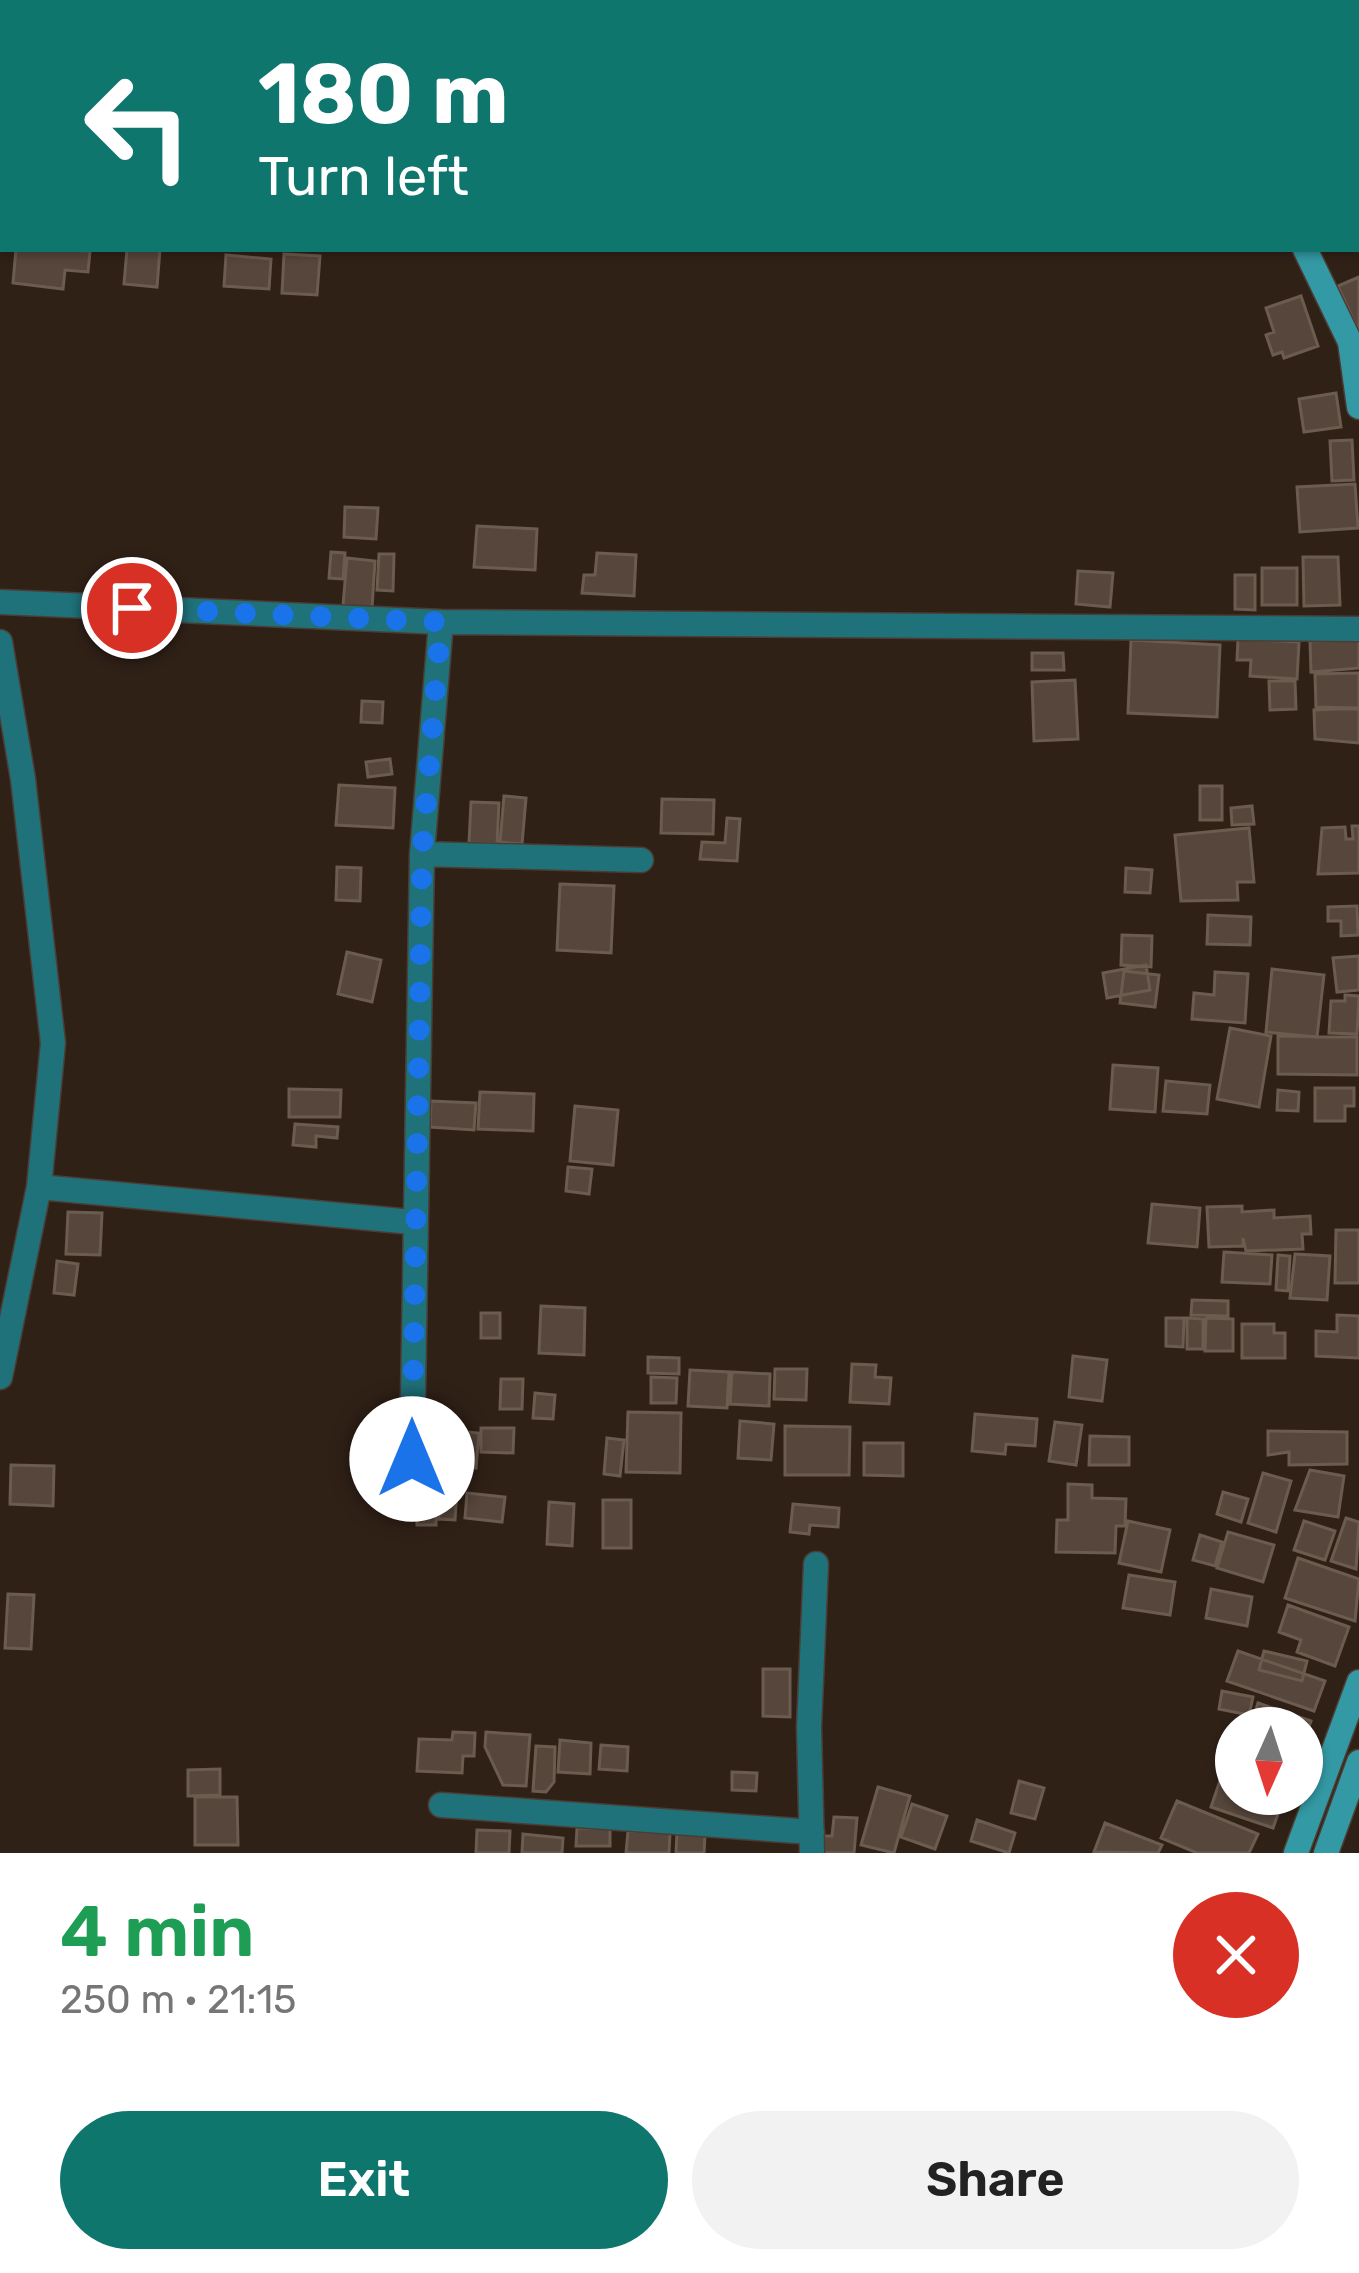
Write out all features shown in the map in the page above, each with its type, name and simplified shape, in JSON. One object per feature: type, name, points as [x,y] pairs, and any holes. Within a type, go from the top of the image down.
[{"type":"main road","points":[[1307,252],[1355,341],[1359,407]]},
{"type":"main road","points":[[1296,1853],[1359,1682]]},
{"type":"main road","points":[[1326,1853],[1359,1762]]},
{"type":"street","points":[[0,602],[441,622],[1359,629]]},
{"type":"street","points":[[412,1459],[412,1222],[422,854],[441,622]]},
{"type":"street","points":[[0,642],[22,779],[53,1043],[39,1186],[0,1378]]},
{"type":"street","points":[[422,854],[641,860]]},
{"type":"street","points":[[39,1186],[412,1222]]},
{"type":"street","points":[[441,1805],[812,1842],[809,1727],[816,1564]]},
{"type":"building","points":[[16,252],[90,252],[88,272],[65,270],[63,289],[13,283]]},
{"type":"building","points":[[127,252],[160,252],[157,287],[124,284]]},
{"type":"building","points":[[284,254],[320,256],[317,295],[282,293]]},
{"type":"building","points":[[226,255],[271,259],[269,289],[224,286]]},
{"type":"building","points":[[1359,277],[1359,328],[1357,328],[1338,286]]},
{"type":"building","points":[[1301,296],[1318,346],[1284,358],[1282,352],[1273,355],[1266,335],[1274,332],[1266,308]]},
{"type":"building","points":[[1336,393],[1341,427],[1304,432],[1299,399]]},
{"type":"building","points":[[1352,440],[1354,480],[1332,481],[1330,441]]},
{"type":"building","points":[[1355,484],[1358,528],[1300,532],[1297,487]]},
{"type":"building","points":[[345,507],[378,508],[376,539],[344,537]]},
{"type":"building","points":[[477,526],[537,529],[535,570],[474,567]]},
{"type":"building","points":[[331,552],[345,553],[343,579],[329,578]]},
{"type":"building","points":[[597,553],[636,555],[634,596],[582,593],[584,575],[595,575]]},
{"type":"building","points":[[379,554],[394,554],[393,591],[377,590]]},
{"type":"building","points":[[1303,557],[1338,557],[1340,605],[1304,606]]},
{"type":"building","points":[[347,558],[375,561],[372,608],[343,606]]},
{"type":"building","points":[[1262,568],[1297,568],[1297,605],[1262,605]]},
{"type":"building","points":[[1078,571],[1113,573],[1110,607],[1076,604]]},
{"type":"building","points":[[1235,575],[1255,575],[1255,610],[1235,609]]},
{"type":"building","points":[[1238,639],[1299,642],[1297,679],[1250,676],[1251,660],[1237,660]]},
{"type":"building","points":[[1131,640],[1220,645],[1217,717],[1128,713]]},
{"type":"building","points":[[1359,640],[1359,668],[1311,672],[1310,641]]},
{"type":"building","points":[[1032,653],[1063,653],[1064,670],[1032,670]]},
{"type":"building","points":[[1359,673],[1359,708],[1316,707],[1315,674]]},
{"type":"building","points":[[1075,680],[1078,739],[1034,741],[1032,682]]},
{"type":"building","points":[[1269,681],[1295,681],[1296,709],[1270,710]]},
{"type":"building","points":[[362,701],[383,702],[382,723],[361,722]]},
{"type":"building","points":[[1359,709],[1359,743],[1315,739],[1314,710]]},
{"type":"building","points":[[390,759],[392,774],[368,777],[366,762]]},
{"type":"building","points":[[339,785],[395,788],[393,828],[336,825]]},
{"type":"building","points":[[1200,786],[1222,786],[1222,820],[1200,820]]},
{"type":"building","points":[[504,796],[526,798],[522,844],[500,842]]},
{"type":"building","points":[[662,799],[714,800],[713,834],[661,833]]},
{"type":"building","points":[[471,802],[499,803],[497,844],[469,843]]},
{"type":"building","points":[[1252,806],[1254,824],[1232,825],[1231,808]]},
{"type":"building","points":[[727,818],[740,819],[737,861],[700,859],[702,842],[725,843]]},
{"type":"building","points":[[1352,826],[1359,826],[1359,873],[1318,874],[1322,828],[1345,827],[1346,839],[1353,839]]},
{"type":"building","points":[[1249,828],[1254,882],[1237,882],[1238,900],[1181,901],[1175,835]]},
{"type":"building","points":[[337,867],[361,868],[360,901],[336,900]]},
{"type":"building","points":[[1126,868],[1152,870],[1150,893],[1125,892]]},
{"type":"building","points":[[560,884],[614,886],[611,953],[557,950]]},
{"type":"building","points":[[1357,906],[1358,935],[1341,936],[1341,921],[1328,921],[1328,907]]},
{"type":"building","points":[[1208,915],[1251,917],[1250,945],[1207,944]]},
{"type":"building","points":[[1122,935],[1152,936],[1151,967],[1121,965]]},
{"type":"building","points":[[347,952],[381,960],[372,1002],[338,994]]},
{"type":"building","points":[[1359,956],[1359,990],[1337,992],[1333,958]]},
{"type":"building","points":[[1146,965],[1150,990],[1107,998],[1103,973]]},
{"type":"building","points":[[1272,969],[1324,975],[1317,1037],[1266,1032]]},
{"type":"building","points":[[1124,971],[1159,975],[1155,1007],[1120,1003]]},
{"type":"building","points":[[1215,972],[1248,974],[1245,1023],[1192,1019],[1194,993],[1214,995]]},
{"type":"building","points":[[1345,995],[1359,996],[1357,1034],[1329,1033],[1331,1001],[1345,1001]]},
{"type":"building","points":[[1230,1028],[1271,1036],[1259,1107],[1217,1099]]},
{"type":"building","points":[[1278,1036],[1357,1037],[1357,1075],[1278,1074]]},
{"type":"building","points":[[1113,1065],[1158,1068],[1155,1112],[1110,1109]]},
{"type":"building","points":[[1166,1081],[1210,1085],[1207,1114],[1163,1111]]},
{"type":"building","points":[[1315,1088],[1354,1088],[1354,1106],[1345,1106],[1345,1121],[1315,1121]]},
{"type":"building","points":[[289,1089],[341,1090],[340,1117],[289,1117]]},
{"type":"building","points":[[1278,1090],[1299,1092],[1298,1111],[1277,1110]]},
{"type":"building","points":[[480,1092],[534,1094],[533,1131],[478,1129]]},
{"type":"building","points":[[431,1101],[476,1103],[474,1130],[430,1127]]},
{"type":"building","points":[[575,1106],[618,1110],[613,1165],[570,1161]]},
{"type":"building","points":[[295,1124],[338,1127],[337,1138],[316,1136],[316,1147],[293,1145]]},
{"type":"building","points":[[568,1167],[592,1169],[589,1194],[566,1191]]},
{"type":"building","points":[[1152,1204],[1200,1208],[1197,1247],[1148,1243]]},
{"type":"building","points":[[1242,1206],[1242,1212],[1274,1210],[1274,1218],[1310,1216],[1311,1234],[1302,1234],[1303,1249],[1246,1251],[1243,1238],[1243,1246],[1209,1247],[1207,1207]]},
{"type":"building","points":[[68,1212],[102,1213],[100,1255],[66,1254]]},
{"type":"building","points":[[1336,1230],[1359,1230],[1359,1283],[1335,1283]]},
{"type":"building","points":[[1224,1252],[1272,1255],[1270,1284],[1222,1282]]},
{"type":"building","points":[[1295,1254],[1330,1256],[1327,1300],[1290,1298]]},
{"type":"building","points":[[1278,1255],[1290,1256],[1288,1291],[1276,1290]]},
{"type":"building","points":[[57,1261],[78,1264],[74,1295],[54,1293]]},
{"type":"building","points":[[1192,1300],[1228,1301],[1228,1316],[1191,1315]]},
{"type":"building","points":[[541,1306],[585,1308],[584,1355],[539,1353]]},
{"type":"building","points":[[481,1313],[500,1313],[500,1338],[481,1338]]},
{"type":"building","points":[[1337,1315],[1359,1316],[1359,1358],[1316,1356],[1316,1331],[1337,1332]]},
{"type":"building","points":[[1166,1318],[1184,1318],[1183,1347],[1166,1346]]},
{"type":"building","points":[[1187,1318],[1203,1319],[1203,1349],[1187,1349]]},
{"type":"building","points":[[1206,1318],[1233,1319],[1233,1351],[1205,1351]]},
{"type":"building","points":[[1242,1324],[1274,1324],[1274,1333],[1285,1333],[1285,1358],[1242,1358]]},
{"type":"building","points":[[1073,1356],[1107,1360],[1102,1401],[1069,1397]]},
{"type":"building","points":[[648,1357],[679,1358],[679,1374],[648,1373]]},
{"type":"building","points":[[852,1364],[876,1365],[875,1377],[891,1378],[889,1404],[850,1402]]},
{"type":"building","points":[[775,1369],[807,1369],[806,1400],[774,1399]]},
{"type":"building","points":[[690,1370],[729,1372],[727,1408],[688,1406]]},
{"type":"building","points":[[732,1372],[770,1374],[769,1406],[730,1404]]},
{"type":"building","points":[[651,1377],[677,1378],[676,1403],[651,1403]]},
{"type":"building","points":[[501,1379],[523,1379],[522,1409],[500,1409]]},
{"type":"building","points":[[535,1393],[555,1395],[553,1419],[533,1418]]},
{"type":"building","points":[[628,1412],[681,1413],[680,1473],[626,1472]]},
{"type":"building","points":[[975,1414],[1037,1419],[1035,1446],[1006,1444],[1005,1454],[972,1451]]},
{"type":"building","points":[[740,1421],[774,1424],[771,1460],[738,1458]]},
{"type":"building","points":[[1055,1422],[1082,1425],[1076,1465],[1049,1461]]},
{"type":"building","points":[[785,1426],[850,1427],[849,1475],[785,1475]]},
{"type":"building","points":[[481,1428],[514,1428],[513,1453],[481,1452]]},
{"type":"building","points":[[445,1430],[479,1433],[476,1468],[442,1465]]},
{"type":"building","points":[[1268,1431],[1347,1432],[1347,1464],[1289,1465],[1289,1452],[1268,1455]]},
{"type":"building","points":[[1090,1436],[1129,1437],[1129,1465],[1089,1465]]},
{"type":"building","points":[[607,1438],[624,1440],[620,1476],[604,1474]]},
{"type":"building","points":[[864,1443],[903,1443],[903,1476],[864,1475]]},
{"type":"building","points":[[11,1465],[54,1466],[53,1506],[10,1504]]},
{"type":"building","points":[[1310,1470],[1344,1476],[1338,1517],[1295,1510]]},
{"type":"building","points":[[1263,1473],[1291,1481],[1276,1532],[1248,1523]]},
{"type":"building","points":[[1068,1484],[1092,1485],[1092,1498],[1126,1499],[1125,1526],[1116,1526],[1115,1553],[1056,1552],[1057,1520],[1068,1520]]},
{"type":"building","points":[[440,1488],[457,1489],[455,1520],[439,1519]]},
{"type":"building","points":[[1223,1492],[1248,1499],[1241,1522],[1217,1514]]},
{"type":"building","points":[[467,1493],[505,1497],[502,1522],[465,1518]]},
{"type":"building","points":[[603,1500],[631,1500],[631,1548],[603,1548]]},
{"type":"building","points":[[416,1502],[436,1507],[436,1525],[417,1525]]},
{"type":"building","points":[[549,1502],[574,1504],[572,1546],[547,1544]]},
{"type":"building","points":[[793,1504],[839,1508],[838,1527],[810,1525],[809,1534],[790,1532]]},
{"type":"building","points":[[1346,1518],[1359,1522],[1356,1569],[1331,1561]]},
{"type":"building","points":[[1128,1521],[1170,1530],[1161,1572],[1119,1563]]},
{"type":"building","points":[[1304,1521],[1335,1531],[1325,1560],[1294,1550]]},
{"type":"building","points":[[1228,1532],[1274,1545],[1263,1582],[1217,1568]]},
{"type":"building","points":[[1200,1535],[1222,1542],[1215,1566],[1193,1560]]},
{"type":"building","points":[[1298,1558],[1359,1579],[1355,1621],[1285,1598]]},
{"type":"building","points":[[1129,1575],[1175,1582],[1170,1615],[1123,1608]]},
{"type":"building","points":[[1211,1589],[1252,1597],[1247,1626],[1206,1618]]},
{"type":"building","points":[[8,1594],[34,1595],[31,1649],[5,1648]]},
{"type":"building","points":[[1288,1605],[1349,1627],[1335,1666],[1297,1652],[1301,1640],[1279,1632]]},
{"type":"building","points":[[1238,1651],[1325,1681],[1315,1707],[1302,1707],[1227,1681]]},
{"type":"building","points":[[1264,1651],[1307,1661],[1302,1681],[1259,1670]]},
{"type":"building","points":[[763,1669],[790,1669],[790,1717],[763,1716]]},
{"type":"building","points":[[1222,1691],[1253,1697],[1251,1707],[1219,1707]]},
{"type":"building","points":[[453,1732],[475,1733],[474,1756],[463,1756],[462,1773],[417,1771],[419,1739],[452,1740]]},
{"type":"building","points":[[486,1732],[530,1735],[526,1786],[503,1785],[485,1747]]},
{"type":"building","points":[[560,1740],[591,1743],[590,1774],[558,1772]]},
{"type":"building","points":[[601,1745],[628,1747],[627,1771],[599,1769]]},
{"type":"building","points":[[536,1746],[555,1747],[554,1782],[546,1792],[533,1791]]},
{"type":"building","points":[[220,1769],[220,1795],[188,1796],[188,1770]]},
{"type":"building","points":[[732,1772],[757,1773],[756,1791],[732,1790]]},
{"type":"building","points":[[1019,1781],[1044,1788],[1035,1819],[1011,1813]]},
{"type":"building","points":[[878,1787],[910,1796],[894,1853],[861,1845]]},
{"type":"building","points":[[195,1797],[237,1797],[238,1845],[195,1845]]},
{"type":"building","points":[[1177,1801],[1258,1834],[1249,1853],[1197,1853],[1161,1838]]},
{"type":"building","points":[[912,1804],[947,1816],[935,1849],[901,1837]]},
{"type":"building","points":[[1235,1815],[1278,1815],[1273,1828]]},
{"type":"building","points":[[834,1817],[857,1818],[854,1853],[822,1853],[823,1836],[832,1836]]},
{"type":"building","points":[[977,1820],[1015,1833],[1009,1853],[971,1841]]},
{"type":"building","points":[[1105,1823],[1162,1845],[1158,1853],[1094,1852]]},
{"type":"building","points":[[577,1828],[610,1828],[610,1846],[576,1846]]},
{"type":"building","points":[[477,1830],[510,1831],[509,1853],[476,1853]]},
{"type":"building","points":[[628,1831],[670,1833],[669,1853],[626,1853]]},
{"type":"building","points":[[677,1832],[705,1834],[704,1853],[676,1853]]},
{"type":"building","points":[[523,1834],[563,1838],[562,1853],[522,1853]]},
{"type":"route","points":[[132,608],[441,622],[422,854],[412,1222],[412,1459]]}]
